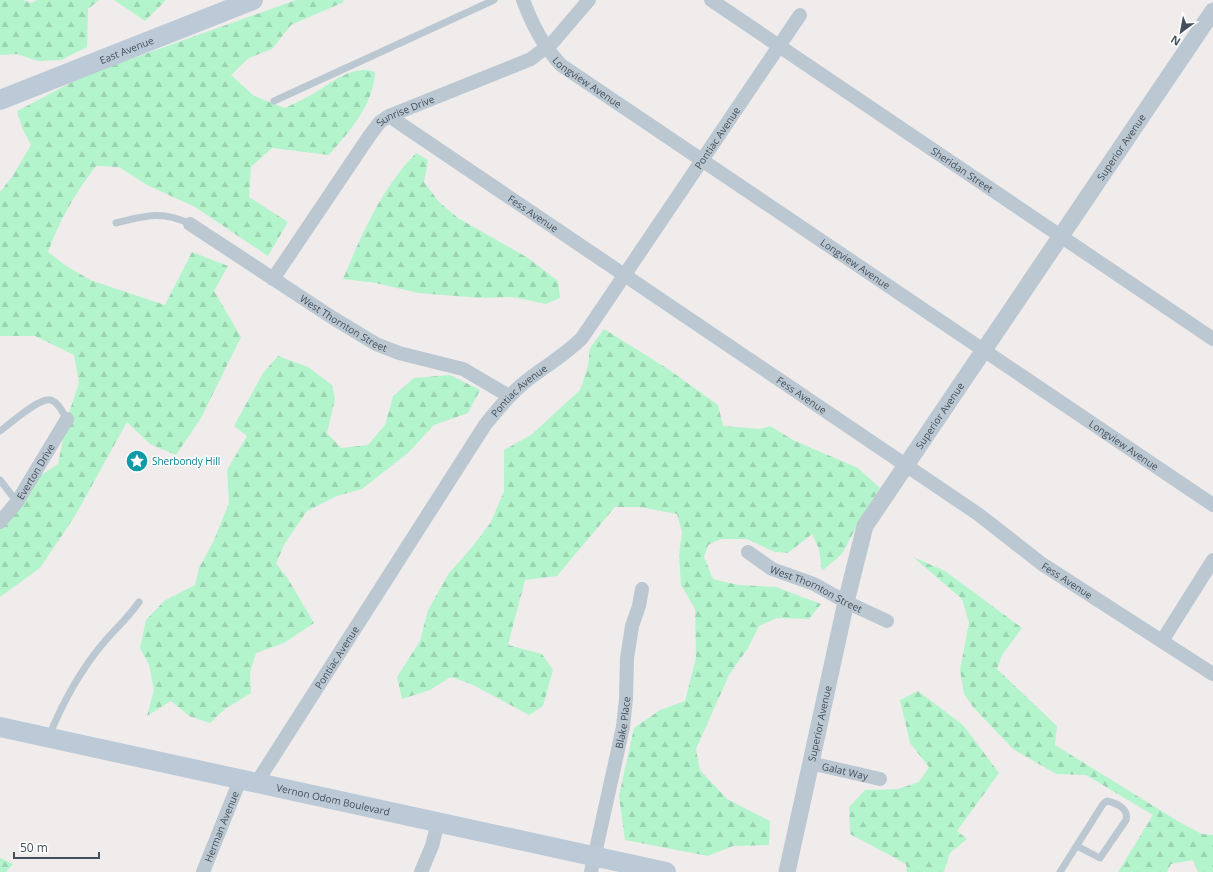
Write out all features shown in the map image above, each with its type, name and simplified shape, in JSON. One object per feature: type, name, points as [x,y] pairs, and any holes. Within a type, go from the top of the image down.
[{"type":"main road","name":"East Avenue","points":[[5,92],[252,0]]},
{"type":"main road","name":"Vernon Odom Boulevard","points":[[0,727],[438,822],[593,864],[666,872]]},
{"type":"street","name":"Longview Avenue","points":[[523,0],[536,31],[546,49],[561,65],[1213,505]]},
{"type":"street","name":"Sunrise Drive","points":[[273,279],[380,122],[389,116],[518,65],[546,49],[589,0]]},
{"type":"street","name":"Sheridan Street","points":[[711,0],[1213,339]]},
{"type":"street","name":"Superior Avenue","points":[[787,872],[846,602],[865,526],[1213,11]]},
{"type":"street","name":"Pontiac Avenue","points":[[248,781],[485,425],[509,396],[549,364],[571,349],[582,338],[800,15]]},
{"type":"street","name":"Fess Avenue","points":[[389,116],[978,514],[1042,564],[1213,674]]},
{"type":"street","name":"West Thornton Street","points":[[190,224],[273,279],[376,344],[399,353],[463,369],[493,385],[509,396]]},
{"type":"street","name":"Everton Drive","points":[[0,522],[17,502],[68,418]]},
{"type":"street","name":"West Thornton Street","points":[[748,552],[772,569],[814,584],[846,602],[886,621]]},
{"type":"street","points":[[1162,641],[1213,560]]},
{"type":"street","name":"Blake Place","points":[[593,864],[623,727],[626,699],[627,658],[632,626],[639,606],[642,588]]},
{"type":"street","name":"Galat Way","points":[[810,763],[880,779]]},
{"type":"street","name":"Herman Avenue","points":[[203,872],[248,781]]},
{"type":"street","points":[[421,872],[429,855],[438,822]]},
{"type":"lane","points":[[274,101],[494,0]]},
{"type":"lane","points":[[116,223],[146,216],[160,215],[179,219],[190,224]]},
{"type":"lane","points":[[0,431],[41,400],[50,400],[57,404],[68,418]]},
{"type":"lane","points":[[0,480],[17,502]]},
{"type":"lane","points":[[49,738],[60,709],[83,670],[105,641],[130,616],[139,602]]},
{"type":"lane","points":[[1060,872],[1103,804],[1108,801],[1113,802],[1126,811],[1128,815],[1126,820],[1100,858],[1077,846]]},
{"type":"green space","points":[[0,0],[23,0],[32,3],[37,0],[99,0],[88,9],[87,47],[61,60],[38,61],[17,54],[0,55]]},
{"type":"green space","points":[[114,0],[166,0],[145,21]]},
{"type":"green space","points":[[296,0],[343,0],[344,2],[291,25],[272,49],[249,58],[231,75],[254,96],[285,108],[350,73],[367,70],[375,72],[374,84],[359,117],[329,155],[272,148],[251,167],[249,197],[288,222],[268,256],[195,207],[147,185],[119,167],[96,166],[81,186],[62,218],[48,252],[65,265],[90,280],[165,305],[192,252],[228,266],[214,291],[241,337],[201,418],[176,455],[150,444],[127,422],[75,516],[40,568],[0,597],[0,522],[30,482],[58,464],[67,419],[79,383],[74,355],[35,336],[0,336],[0,192],[12,177],[31,145],[23,130],[17,111],[86,75]]},
{"type":"green space","points":[[416,153],[428,160],[424,182],[439,202],[458,218],[528,258],[558,281],[560,298],[546,304],[513,297],[481,298],[418,293],[376,283],[343,279],[365,229],[383,197],[392,182]]},
{"type":"green space","points":[[604,329],[668,369],[718,405],[723,426],[760,429],[770,426],[795,441],[858,468],[880,488],[861,518],[842,554],[822,571],[819,549],[812,534],[788,553],[775,552],[747,539],[721,539],[708,545],[704,557],[713,579],[738,585],[776,587],[821,604],[809,619],[777,618],[759,626],[748,648],[729,675],[696,749],[700,770],[727,799],[770,821],[769,845],[733,846],[708,856],[625,840],[619,796],[634,728],[660,710],[685,701],[696,658],[695,609],[681,585],[679,556],[682,532],[677,514],[640,507],[615,507],[557,576],[525,580],[508,645],[542,654],[553,670],[543,706],[529,715],[471,684],[451,677],[430,690],[402,699],[397,677],[420,641],[428,610],[449,573],[473,546],[491,522],[504,491],[504,450],[531,435],[580,390],[588,366],[590,348]]},
{"type":"green space","points":[[278,356],[308,367],[332,385],[335,399],[327,433],[341,448],[368,445],[385,425],[393,396],[414,378],[450,375],[480,390],[468,413],[434,425],[408,453],[362,489],[337,496],[307,511],[285,543],[276,563],[288,579],[314,623],[284,643],[256,653],[250,672],[251,693],[225,709],[210,723],[189,716],[171,701],[147,716],[154,690],[149,665],[140,648],[146,620],[164,601],[195,585],[199,568],[214,540],[229,503],[227,470],[247,436],[234,426],[263,373]]},
{"type":"green space","points":[[913,557],[945,571],[1022,628],[1002,655],[997,669],[1057,726],[1055,745],[1181,823],[1202,834],[1213,835],[1213,872],[1198,872],[1193,860],[1171,864],[1167,872],[1118,872],[1153,815],[1086,775],[1056,774],[1013,749],[973,707],[964,694],[960,670],[969,623],[962,599]]},
{"type":"green space","points":[[918,691],[963,725],[999,773],[957,831],[967,839],[950,853],[944,872],[907,872],[906,864],[850,834],[849,807],[865,790],[898,789],[919,782],[929,767],[910,743],[900,700]]},
{"type":"green space","points":[[0,858],[13,864],[6,872],[0,872]]},
{"type":"place","name":"Sherbondy Hill","points":[[137,461]]}]
